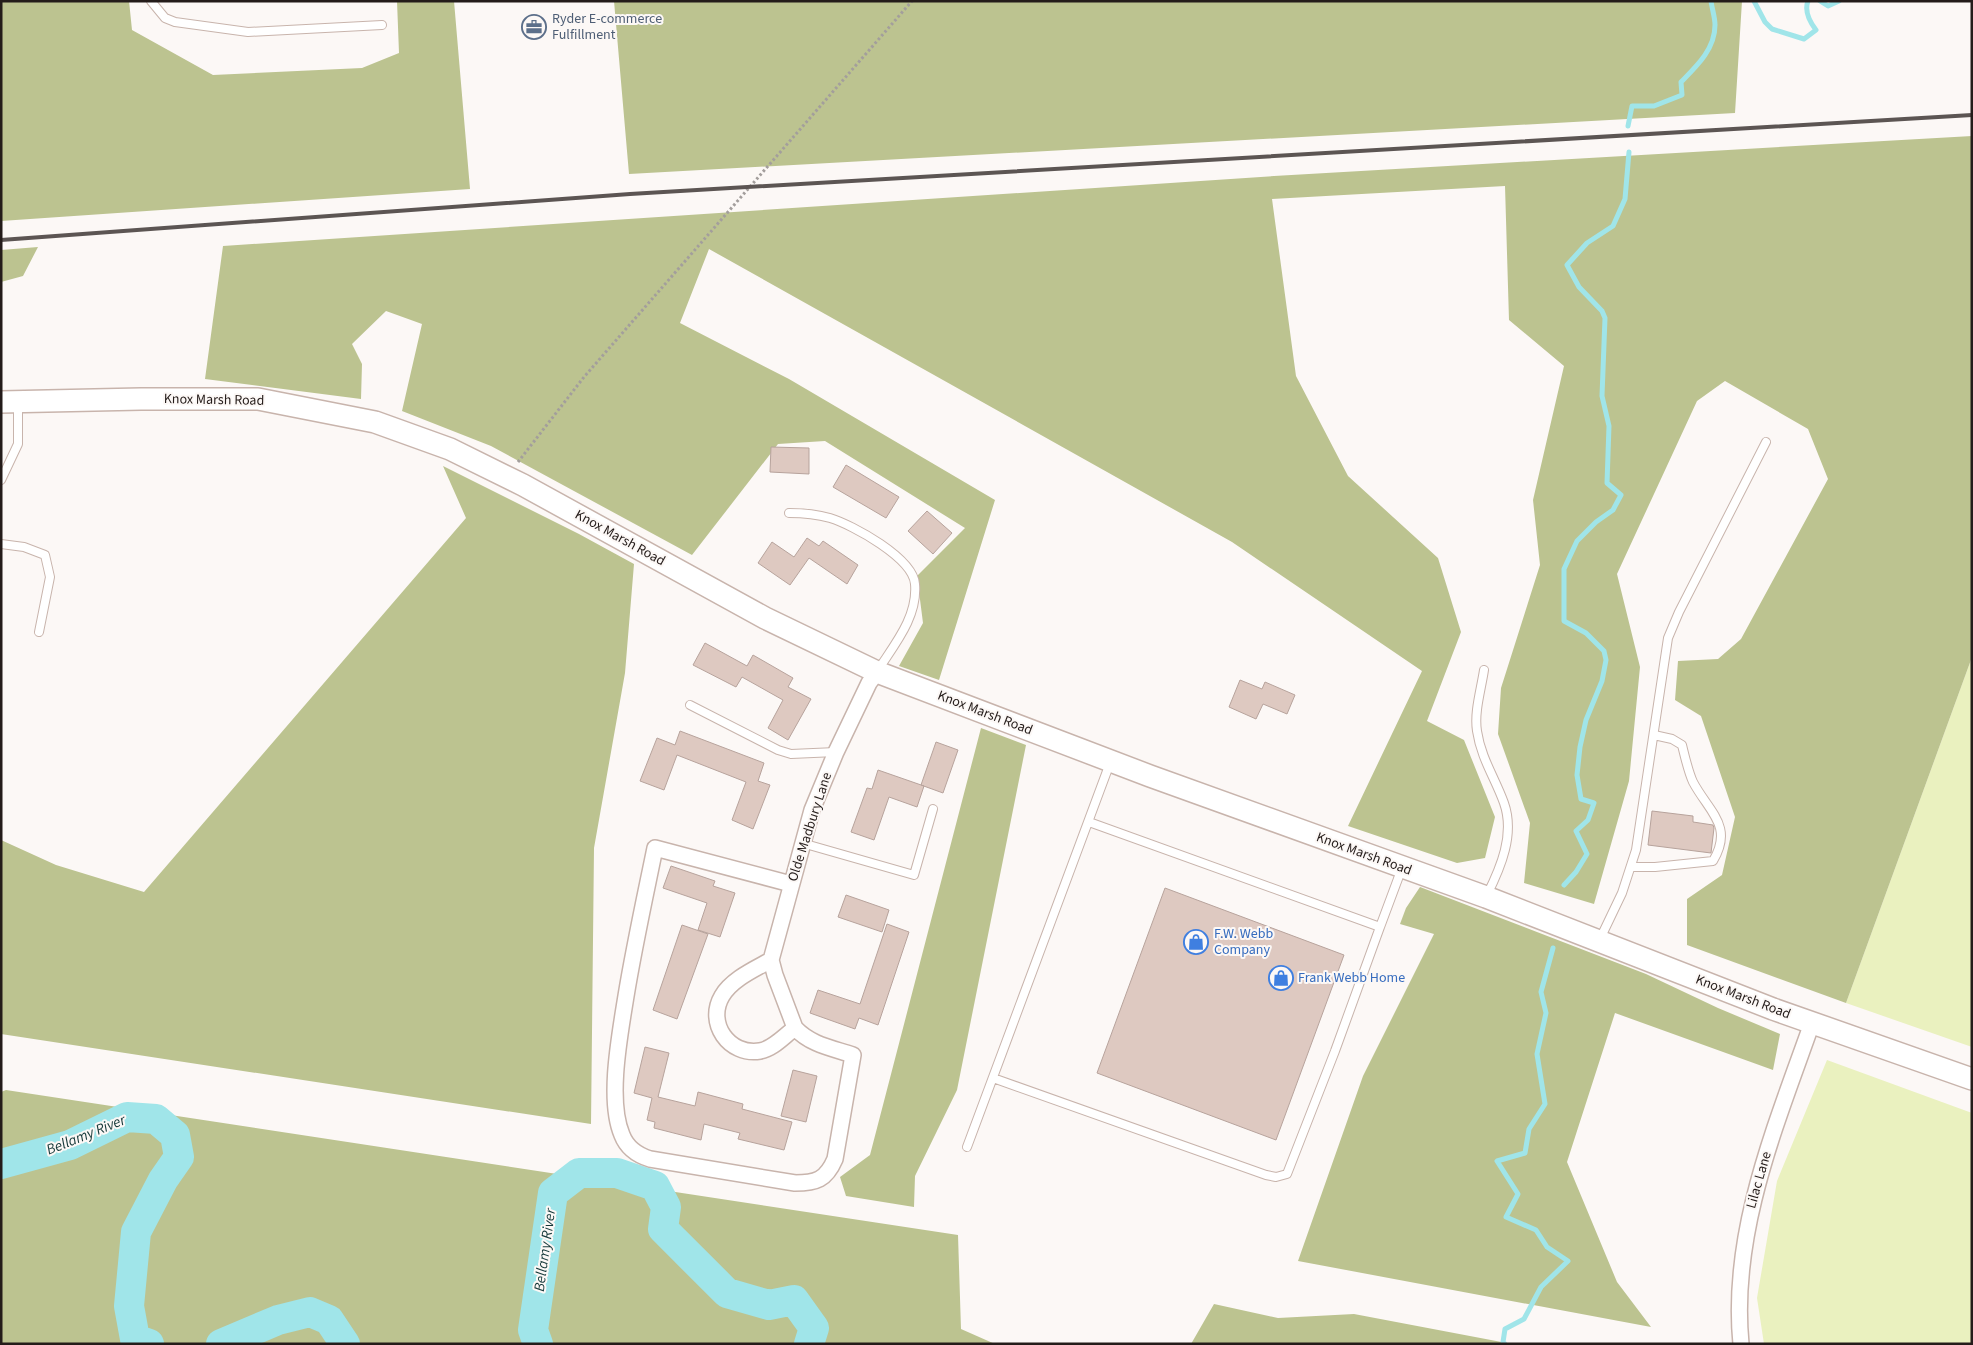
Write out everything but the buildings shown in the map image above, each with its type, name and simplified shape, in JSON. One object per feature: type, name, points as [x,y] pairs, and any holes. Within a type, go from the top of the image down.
[{"type":"main road","name":"Knox Marsh Road","points":[[10,402],[258,399],[376,422],[450,449],[508,478],[765,618],[877,672],[1111,761],[1486,897],[1812,1023],[1972,1079]]},
{"type":"street","name":"Olde Madbury Lane","points":[[794,1028],[775,975],[772,960],[812,810],[836,752],[877,672]]},
{"type":"street","points":[[772,960],[750,972],[723,994],[718,1005],[717,1018],[720,1030],[726,1040],[736,1048],[748,1052],[762,1051],[773,1046],[794,1028],[804,1038],[817,1044],[853,1055],[835,1160],[830,1170],[822,1178],[810,1183],[785,1181],[650,1159],[639,1155],[629,1148],[622,1135],[617,1112],[615,1089],[618,1047],[633,954],[655,848],[791,884]]},
{"type":"street","name":"Lilac Lane","points":[[1741,1344],[1739,1324],[1750,1210],[1769,1145],[1812,1023]]},
{"type":"lane","points":[[151,1],[165,18],[175,22],[248,32],[382,25]]},
{"type":"lane","points":[[1,480],[18,444],[10,402]]},
{"type":"lane","points":[[1599,941],[1622,893],[1636,850],[1668,638],[1679,612],[1766,442]]},
{"type":"lane","points":[[789,513],[810,513],[832,519],[858,530],[886,548],[912,574],[915,584],[914,605],[908,622],[877,672]]},
{"type":"lane","points":[[1,544],[24,547],[45,555],[50,577],[39,632]]},
{"type":"lane","points":[[1484,670],[1477,710],[1476,729],[1480,749],[1504,804],[1508,823],[1507,842],[1495,879],[1486,897]]},
{"type":"lane","points":[[690,705],[778,750],[791,754],[836,752]]},
{"type":"lane","points":[[1631,867],[1655,867],[1713,861],[1719,852],[1722,837],[1719,822],[1692,780],[1682,745],[1672,739],[1654,735]]},
{"type":"lane","points":[[967,1147],[1111,761]]},
{"type":"lane","points":[[802,843],[914,875],[932,808]]},
{"type":"lane","points":[[1089,822],[1380,927]]},
{"type":"lane","points":[[993,1078],[1266,1175],[1276,1177],[1287,1174],[1335,1051],[1402,868]]},
{"type":"path","points":[[508,478],[528,448],[584,377],[912,1]]},
{"type":"green space","points":[[1,1],[129,1],[132,30],[213,75],[362,68],[399,53],[397,1],[454,1],[470,189],[1,221]]},
{"type":"green space","points":[[614,1],[1742,1],[1735,113],[629,174]]},
{"type":"green space","points":[[1972,136],[1972,657],[1846,1003],[1687,945],[1687,899],[1722,875],[1735,817],[1701,716],[1675,700],[1678,661],[1718,659],[1741,639],[1828,479],[1808,429],[1725,381],[1697,401],[1617,574],[1640,667],[1629,781],[1594,904],[1524,883],[1530,823],[1498,734],[1501,688],[1540,565],[1533,500],[1564,366],[1509,320],[1505,186],[1272,199],[1296,376],[1348,476],[1438,558],[1461,632],[1427,721],[1464,740],[1495,817],[1485,858],[1457,863],[1348,826],[1422,671],[1232,542],[709,249],[680,323],[789,379],[995,500],[939,680],[899,666],[923,623],[917,576],[965,528],[825,441],[778,444],[692,555],[491,446],[402,411],[422,324],[386,311],[352,344],[362,364],[361,399],[205,379],[223,246],[1274,176]]},
{"type":"green space","points":[[38,247],[23,276],[1,282],[1,250]]},
{"type":"green space","points":[[443,466],[579,534],[634,564],[625,673],[594,848],[591,1124],[1,1034],[1,840],[56,865],[144,892],[466,518]]},
{"type":"green space","points":[[1972,657],[1972,1047],[1846,1003]]},
{"type":"green space","points":[[981,728],[1026,745],[957,1090],[915,1176],[914,1207],[846,1196],[840,1177],[870,1155]]},
{"type":"green space","points":[[1420,887],[1646,974],[1718,1008],[1780,1034],[1773,1070],[1615,1013],[1567,1162],[1617,1282],[1651,1327],[1298,1261],[1363,1076],[1434,934],[1400,924],[1406,908]]},
{"type":"green space","points":[[1827,1060],[1972,1113],[1972,1344],[1764,1344],[1757,1298],[1777,1181]]},
{"type":"green space","points":[[6,1090],[958,1235],[961,1329],[995,1344],[1,1344],[1,1092]]},
{"type":"green space","points":[[1214,1304],[1278,1318],[1354,1314],[1512,1344],[1191,1344]]},
{"type":"waterway","points":[[1628,126],[1632,106],[1654,106],[1682,95],[1681,82],[1704,56],[1712,42],[1715,19],[1711,1]]},
{"type":"waterway","points":[[1754,1],[1765,22],[1772,29],[1804,39],[1816,30],[1807,12],[1808,1]]},
{"type":"waterway","points":[[1820,1],[1828,6],[1839,1]]},
{"type":"waterway","points":[[1564,885],[1576,872],[1587,854],[1576,831],[1588,820],[1594,803],[1581,799],[1577,775],[1580,747],[1586,720],[1602,681],[1606,660],[1604,651],[1586,633],[1564,621],[1564,569],[1577,541],[1596,522],[1613,510],[1621,495],[1607,483],[1609,426],[1602,396],[1605,318],[1602,311],[1579,287],[1567,265],[1587,243],[1613,226],[1625,199],[1629,152]]},
{"type":"waterway","points":[[1505,1344],[1503,1342],[1505,1329],[1524,1319],[1541,1287],[1568,1261],[1547,1247],[1536,1230],[1506,1217],[1518,1194],[1497,1161],[1525,1153],[1529,1129],[1545,1104],[1537,1054],[1546,1013],[1541,992],[1553,948]]},
{"type":"waterway","name":"Bellamy River","points":[[1,1164],[70,1145],[127,1117],[156,1119],[175,1135],[179,1157],[163,1180],[136,1232],[129,1306],[135,1339],[149,1344]]},
{"type":"waterway","name":"Bellamy River","points":[[538,1344],[533,1330],[553,1193],[579,1173],[617,1173],[655,1186],[666,1207],[663,1229],[727,1293],[769,1305],[794,1300],[814,1328],[809,1344]]},
{"type":"waterway","name":"Bellamy River","points":[[221,1344],[278,1320],[310,1312],[329,1320],[345,1344]]},
{"type":"railway","points":[[1,240],[630,194],[1972,115]]},
{"type":"place","name":"Ryder E-commerce Fulfillment","points":[[534,27]]},
{"type":"place","name":"F.W. Webb Company","points":[[1196,942]]},
{"type":"place","name":"Frank Webb Home","points":[[1281,978]]}]
